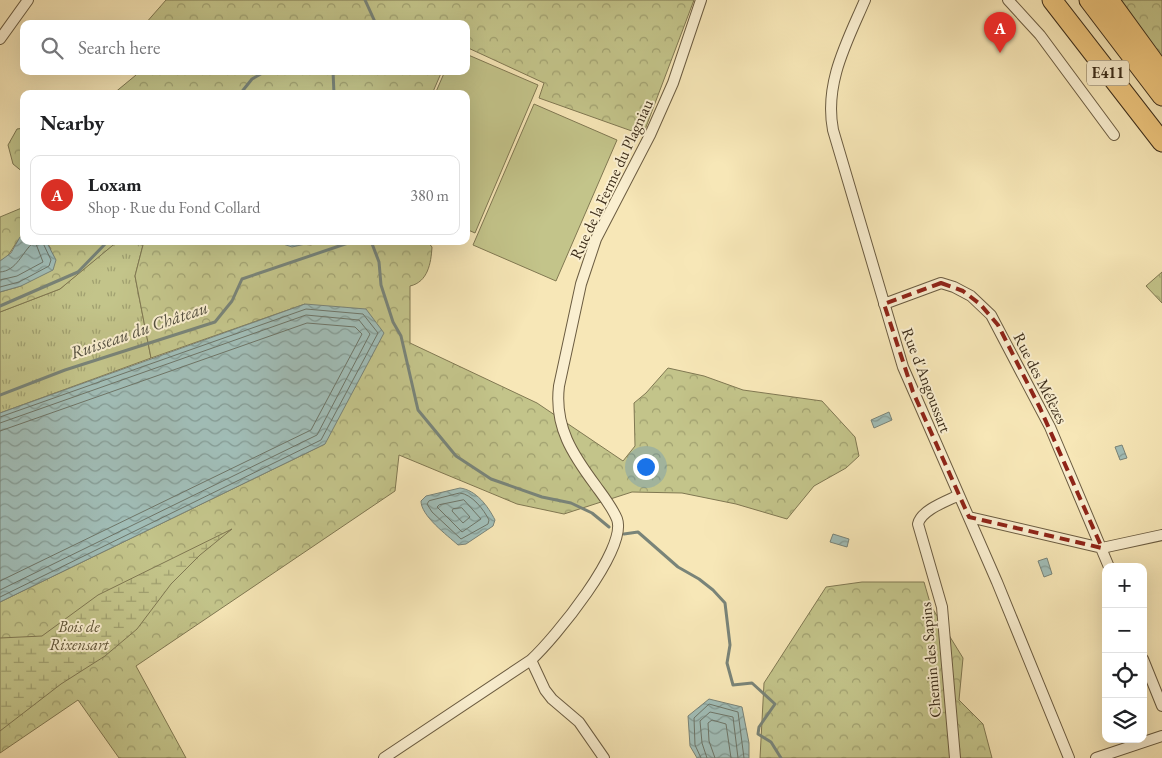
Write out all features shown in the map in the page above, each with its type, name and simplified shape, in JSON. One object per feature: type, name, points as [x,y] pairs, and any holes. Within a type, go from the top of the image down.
[{"type":"highway","name":"E411","points":[[1089,0],[1162,96]]},
{"type":"highway","points":[[1109,0],[1162,73]]},
{"type":"highway","name":"E411","points":[[1052,1],[1162,142]]},
{"type":"street","points":[[0,39],[28,0]]},
{"type":"street","name":"Rue de la Ferme du Plagniau","points":[[384,758],[531,660],[552,640],[590,591],[614,543],[618,525],[615,515],[566,442],[560,423],[557,403],[559,386],[581,284],[593,247],[650,136],[673,83],[701,0]]},
{"type":"street","name":"Rue d'Angoussart","points":[[865,0],[835,74],[830,98],[831,118],[903,367],[969,517],[1069,758]]},
{"type":"street","points":[[1008,0],[1056,56],[1114,135]]},
{"type":"street","name":"Rue des Mélèzes","points":[[884,304],[941,283],[971,296],[991,315],[1050,427],[1108,563]]},
{"type":"street","name":"Chemin des Sapins","points":[[955,758],[948,698],[944,624],[936,585],[918,524],[926,512],[959,495]]},
{"type":"street","points":[[969,517],[1102,548],[1162,534]]},
{"type":"street","points":[[531,660],[544,690],[579,722],[604,758]]},
{"type":"street","points":[[1147,669],[1162,706]]},
{"type":"street","points":[[1096,758],[1162,736]]},
{"type":"highlighted area","points":[[941,283],[963,291],[980,304],[998,325],[1040,408],[1102,548],[969,517],[913,392],[884,304]]},
{"type":"green space","points":[[166,0],[694,0],[643,135],[539,98],[544,83],[470,49],[470,20],[148,20]]},
{"type":"green space","points":[[1115,0],[1162,0],[1162,62]]},
{"type":"green space","points":[[470,56],[538,85],[475,233],[470,231],[470,90],[437,90],[443,75],[470,75]]},
{"type":"green space","points":[[136,75],[440,75],[434,90],[118,90]]},
{"type":"green space","points":[[534,104],[617,140],[556,281],[473,245]]},
{"type":"green space","points":[[17,129],[20,129],[20,170],[13,164],[8,145]]},
{"type":"green space","points":[[20,209],[20,238],[7,256],[0,261],[0,217]]},
{"type":"green space","points":[[48,245],[113,245],[60,289],[0,312],[0,292],[21,286],[51,249]]},
{"type":"green space","points":[[112,245],[143,245],[135,276],[151,358],[0,413],[0,312],[60,289]]},
{"type":"green space","name":"Bois de Rixensart","points":[[143,245],[430,245],[432,247],[431,259],[425,276],[416,284],[410,286],[410,343],[537,403],[623,461],[635,446],[634,403],[646,393],[668,368],[704,376],[743,390],[822,401],[855,437],[859,456],[846,468],[814,486],[787,519],[736,504],[682,493],[632,492],[564,514],[517,504],[399,455],[395,491],[136,666],[186,758],[119,758],[78,700],[0,753],[0,602],[325,444],[305,304],[151,358],[135,276]]},
{"type":"green space","points":[[1162,272],[1162,303],[1146,286]]},
{"type":"green space","points":[[232,529],[200,555],[171,584],[137,629],[105,656],[61,684],[0,731],[0,638],[42,636],[98,595]]},
{"type":"green space","points":[[862,582],[924,582],[931,606],[963,658],[959,700],[983,724],[992,758],[760,758],[764,683],[826,587]]},
{"type":"water","points":[[20,237],[20,245],[48,245],[56,260],[53,270],[21,286],[0,292],[0,261],[11,253]]},
{"type":"water","points":[[305,304],[366,309],[384,333],[325,444],[0,602],[0,413]]},
{"type":"water","points":[[889,412],[892,420],[874,428],[871,420]]},
{"type":"water","points":[[1122,445],[1127,458],[1120,460],[1115,447]]},
{"type":"water","points":[[460,488],[476,495],[489,509],[495,520],[493,526],[466,544],[458,545],[430,519],[422,507],[421,501],[426,496]]},
{"type":"water","points":[[833,534],[849,539],[847,547],[830,542]]},
{"type":"water","points":[[1047,558],[1052,574],[1044,577],[1038,561]]},
{"type":"water","points":[[709,699],[742,707],[749,743],[749,758],[697,758],[690,746],[688,716]]},
{"type":"waterway","points":[[365,0],[374,20]]},
{"type":"waterway","points":[[243,90],[252,79],[259,75]]},
{"type":"waterway","name":"Ruisseau du Château","points":[[333,75],[334,90]]},
{"type":"waterway","points":[[0,306],[78,272],[104,245]]},
{"type":"waterway","name":"Ruisseau du Château","points":[[0,395],[65,370],[215,322],[232,301],[242,279],[342,245]]},
{"type":"waterway","points":[[373,245],[379,262],[381,285],[393,322],[401,336],[418,410],[456,456],[491,479],[542,497],[571,503],[592,513],[609,527]]},
{"type":"waterway","points":[[624,534],[638,532],[678,567],[699,579],[713,590],[725,603],[730,645],[727,663],[733,685],[752,683],[775,704],[759,727],[758,734],[771,742],[781,758]]},
{"type":"place","name":"Loxam","points":[[1000,53]]}]
